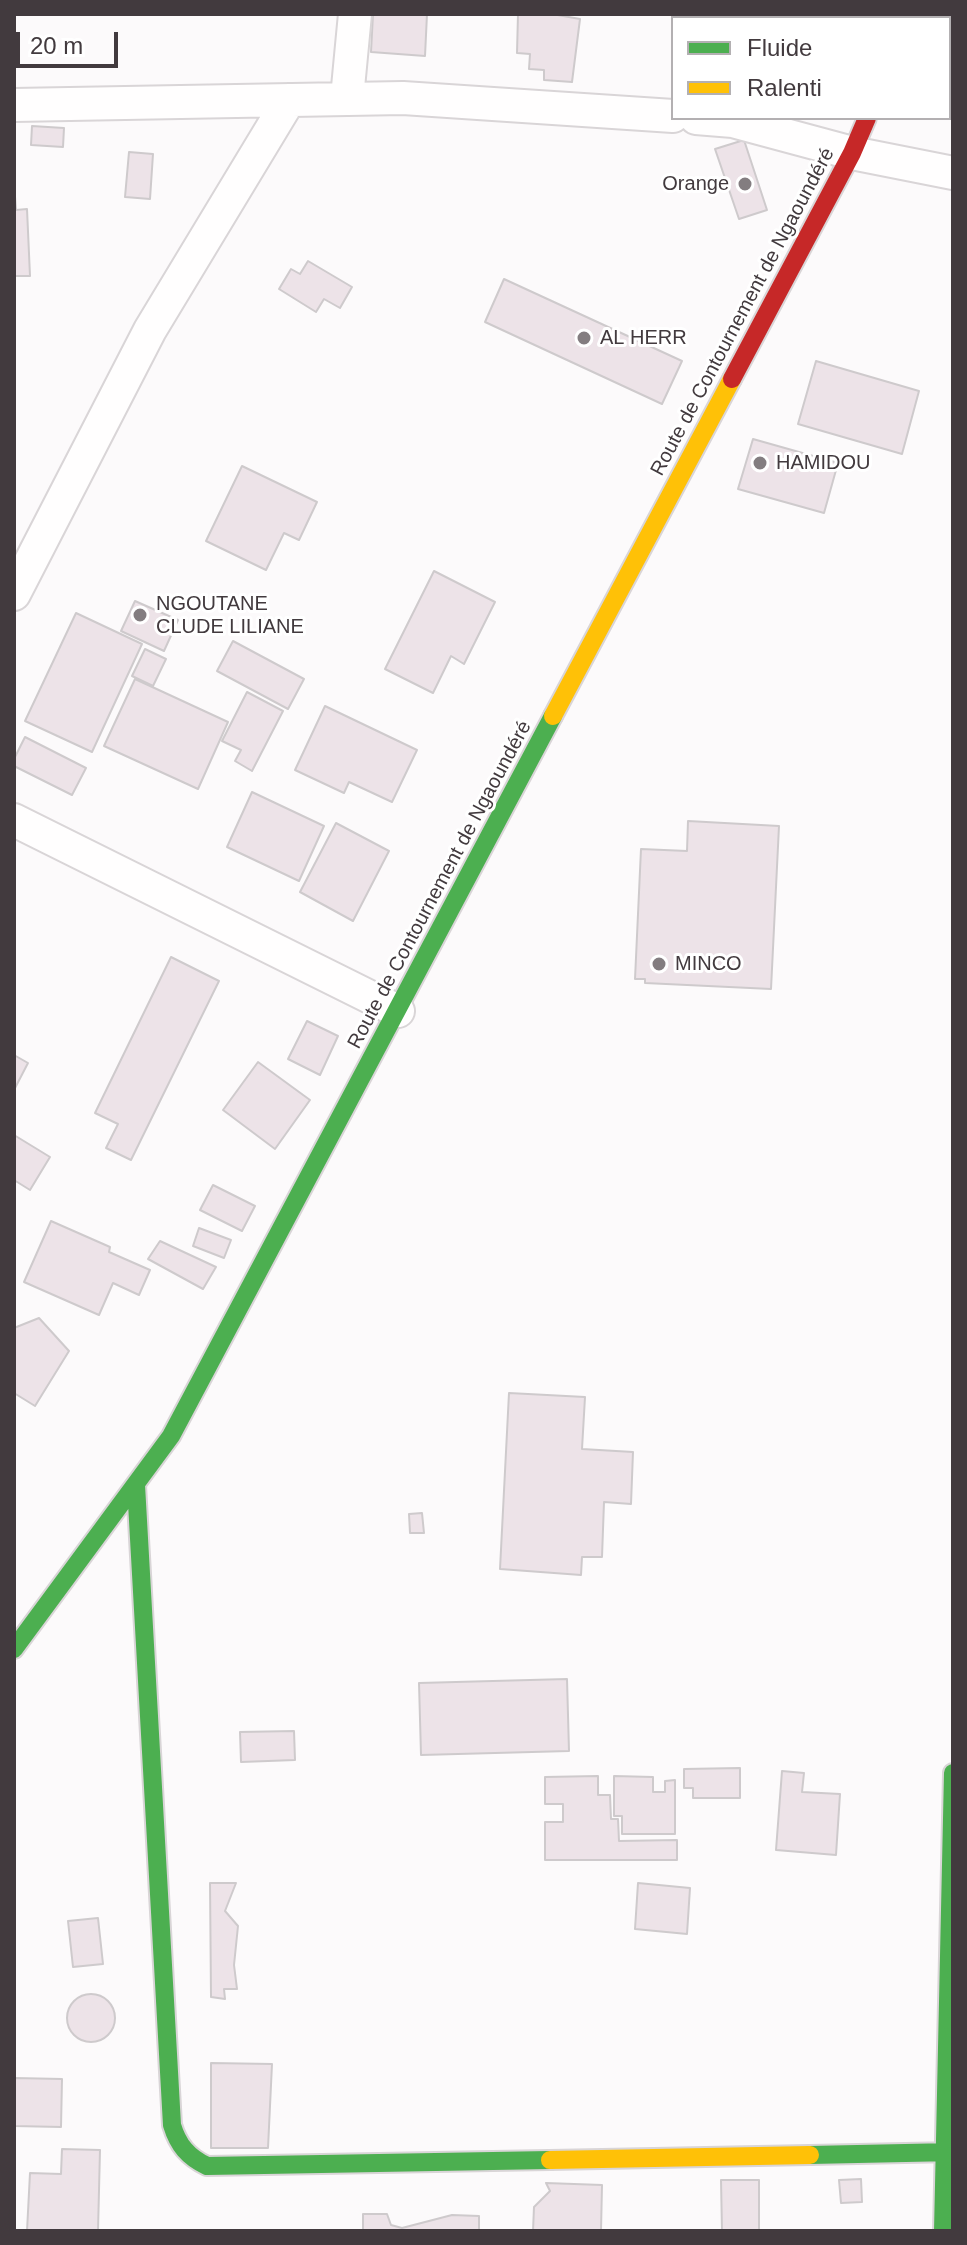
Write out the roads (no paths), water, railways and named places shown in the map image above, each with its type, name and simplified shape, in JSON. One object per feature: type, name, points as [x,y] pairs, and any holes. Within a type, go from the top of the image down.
[{"type":"street","points":[[347,98],[355,14]]},
{"type":"street","points":[[14,105],[403,98],[671,116]]},
{"type":"street","points":[[14,594],[150,330],[289,100]]},
{"type":"street","points":[[721,120],[852,153],[953,173]]},
{"type":"street","name":"Route de Contournement de Ngaoundéré","points":[[14,1649],[171,1436],[852,153],[866,120]]},
{"type":"street","points":[[14,820],[398,1011]]},
{"type":"street","points":[[136,1485],[172,2125],[176,2140],[189,2158],[207,2166],[949,2152]]},
{"type":"street","points":[[943,2231],[949,2152],[953,1773]]},
{"type":"place","name":"Orange","points":[[745,184]]},
{"type":"place","name":"AL HERR","points":[[584,338]]},
{"type":"place","name":"HAMIDOU","points":[[760,463]]},
{"type":"place","name":"NGOUTANE CLUDE LILIANE","points":[[140,615]]},
{"type":"place","name":"MINCO","points":[[659,964]]}]
